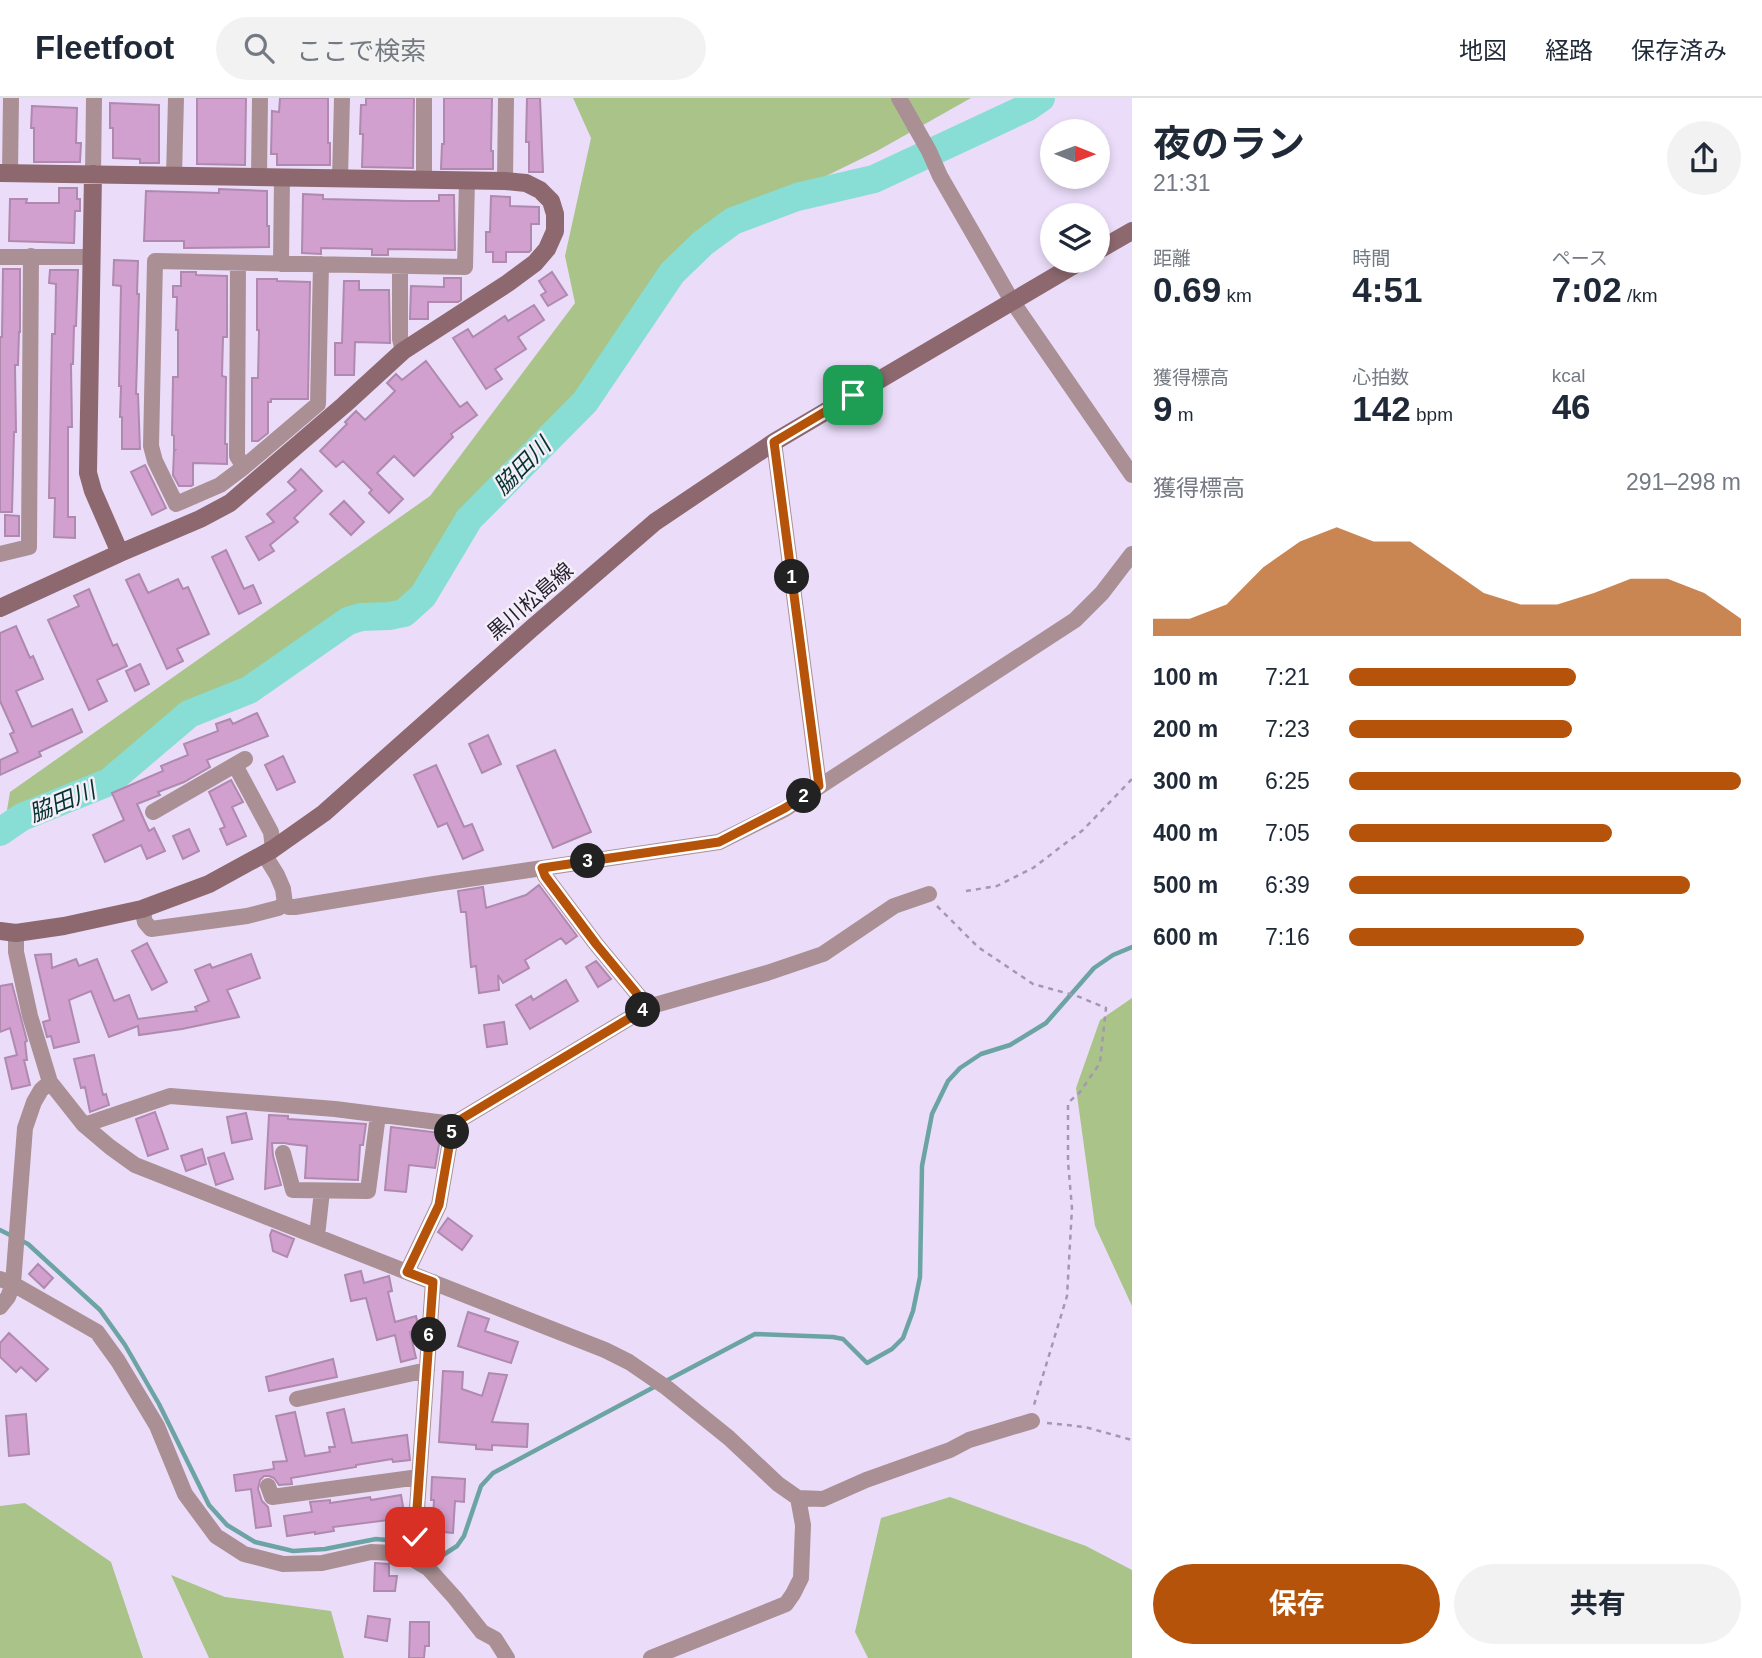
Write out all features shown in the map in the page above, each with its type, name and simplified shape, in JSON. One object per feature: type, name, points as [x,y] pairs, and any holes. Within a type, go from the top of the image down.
[{"type":"street","points":[[0,608],[230,503],[403,351],[535,263],[547,249],[555,231],[555,214],[551,201],[540,190],[526,183],[5,173],[11,98]]},
{"type":"street","points":[[94,98],[88,473],[120,553]]},
{"type":"street","points":[[174,176],[176,98]]},
{"type":"street","points":[[259,177],[260,98]]},
{"type":"street","points":[[340,178],[342,98]]},
{"type":"street","points":[[424,98],[424,180]]},
{"type":"street","points":[[505,181],[506,98]]},
{"type":"street","points":[[899,98],[940,176],[1012,301],[1132,475]]},
{"type":"street","points":[[281,264],[282,177]]},
{"type":"street","points":[[321,264],[318,404],[220,485],[176,504],[155,461],[151,446],[155,261],[281,264],[321,264],[465,267],[467,180]]},
{"type":"street","points":[[1110,244],[1132,231]]},
{"type":"street","points":[[0,554],[29,547],[31,256]]},
{"type":"street","points":[[0,257],[91,257]]},
{"type":"street","points":[[238,263],[237,456],[244,467]]},
{"type":"street","points":[[400,266],[400,339],[403,351]]},
{"type":"street","name":"黒川松島線","points":[[8,932],[64,926],[142,909],[209,884],[269,851],[324,813],[655,522],[774,442],[1060,273]]},
{"type":"street","points":[[774,442],[819,786]]},
{"type":"street","points":[[285,904],[295,907],[719,842],[785,808],[1075,620],[1102,593],[1132,554]]},
{"type":"street","points":[[153,812],[240,762],[271,832],[269,851],[283,889],[285,904]]},
{"type":"street","points":[[542,868],[545,876],[589,934],[648,1007]]},
{"type":"street","points":[[84,1125],[170,1096],[335,1109],[453,1124],[648,1007],[767,974],[822,954],[894,906],[929,894]]},
{"type":"street","points":[[142,909],[145,922],[151,929],[247,916],[285,904]]},
{"type":"street","points":[[8,932],[16,952],[30,1016],[51,1082],[84,1125],[135,1165],[605,1350],[629,1362],[667,1388],[729,1438],[778,1484],[798,1498],[823,1499],[866,1480],[950,1450],[969,1440],[1032,1421]]},
{"type":"street","points":[[0,1307],[8,1297],[7,1282],[16,1248],[25,1128],[37,1096],[51,1082]]},
{"type":"street","points":[[283,1153],[293,1190],[368,1191],[378,1115]]},
{"type":"street","points":[[407,1272],[439,1205],[453,1124]]},
{"type":"street","points":[[317,1236],[322,1191]]},
{"type":"street","points":[[7,1282],[97,1332],[157,1426],[186,1494],[216,1536],[244,1554],[284,1564],[322,1563],[371,1552],[394,1553],[411,1558],[428,1568],[482,1632],[495,1639],[507,1658]]},
{"type":"street","points":[[411,1558],[415,1537],[433,1282]]},
{"type":"street","points":[[297,1399],[427,1370]]},
{"type":"street","points":[[268,1486],[272,1497],[419,1477]]},
{"type":"street","points":[[651,1658],[786,1604],[800,1578],[803,1525],[798,1498]]},
{"type":"path","points":[[966,891],[997,886],[1034,868],[1083,830],[1132,779]]},
{"type":"path","points":[[929,894],[939,909],[978,947],[1008,969],[1033,984],[1106,1007],[1100,1063],[1080,1092],[1068,1103],[1068,1162],[1072,1208],[1067,1296],[1035,1399],[1032,1421],[1085,1427],[1132,1440]]},
{"type":"green space","points":[[573,98],[971,98],[877,151],[822,178],[778,192],[752,208],[727,218],[674,262],[581,398],[465,517],[407,607],[352,614],[108,778],[7,810],[10,792],[430,496],[575,303],[565,256],[591,138]]},
{"type":"green space","points":[[1132,998],[1132,1306],[1095,1226],[1076,1088],[1100,1020]]},
{"type":"green space","points":[[950,1497],[1086,1546],[1132,1570],[1132,1658],[868,1658],[855,1632],[881,1518]]},
{"type":"green space","points":[[25,1503],[111,1562],[143,1658],[0,1658],[0,1506]]},
{"type":"green space","points":[[171,1575],[225,1597],[331,1611],[344,1658],[209,1658]]},
{"type":"building","points":[[197,98],[246,98],[245,165],[197,164]]},
{"type":"building","points":[[280,98],[328,98],[330,165],[277,165],[277,154],[271,154],[272,111],[279,112]]},
{"type":"building","points":[[366,98],[414,98],[413,168],[362,167],[361,105],[366,105]]},
{"type":"building","points":[[444,98],[492,98],[493,169],[441,169]]},
{"type":"building","points":[[527,98],[540,98],[543,172],[529,172],[529,142],[526,142]]},
{"type":"building","points":[[110,103],[159,105],[159,163],[113,158]]},
{"type":"building","points":[[32,106],[77,108],[76,143],[81,143],[80,162],[34,162]]},
{"type":"building","points":[[59,188],[77,188],[77,199],[80,199],[80,211],[75,211],[74,243],[9,241],[10,199],[27,199],[26,203],[59,203]]},
{"type":"building","points":[[219,189],[267,191],[269,247],[184,248],[184,241],[144,241],[146,191],[219,193]]},
{"type":"building","points":[[303,194],[323,195],[323,199],[409,201],[439,201],[439,195],[454,195],[455,250],[388,249],[388,255],[372,255],[372,249],[321,248],[321,254],[302,253]]},
{"type":"building","points":[[491,196],[510,197],[510,206],[539,207],[539,224],[531,224],[531,250],[506,252],[506,262],[493,262],[493,252],[486,252],[486,232],[490,232]]},
{"type":"building","points":[[114,260],[138,261],[136,394],[140,449],[122,449],[119,386],[121,286],[113,285]]},
{"type":"building","points":[[3,269],[20,269],[12,512],[0,512],[0,337]]},
{"type":"building","points":[[50,270],[78,270],[76,326],[71,364],[72,427],[68,427],[68,517],[75,517],[75,538],[54,537],[55,498],[49,498],[52,334],[55,334],[56,284],[49,283]]},
{"type":"building","points":[[181,272],[227,276],[227,337],[223,337],[222,376],[226,377],[227,464],[193,463],[191,486],[179,486],[173,475],[173,377],[178,377],[178,330],[177,297],[173,297],[173,286],[181,286]]},
{"type":"building","points":[[552,272],[567,295],[548,306],[541,295],[546,292],[539,281]]},
{"type":"building","points":[[444,278],[461,278],[461,300],[428,302],[428,319],[410,319],[411,286],[444,287]]},
{"type":"building","points":[[257,279],[310,282],[308,399],[271,399],[271,402],[268,402],[268,433],[258,441],[252,441],[252,378],[258,378]]},
{"type":"building","points":[[344,281],[359,281],[359,290],[389,290],[390,343],[355,342],[354,375],[335,375],[335,343],[342,343]]},
{"type":"building","points":[[534,305],[544,320],[518,337],[526,349],[495,369],[502,379],[486,389],[453,338],[468,329],[473,337],[505,316],[508,321]]},
{"type":"building","points":[[426,361],[460,407],[467,402],[477,415],[451,434],[453,437],[414,476],[394,456],[377,473],[403,499],[389,513],[369,493],[372,490],[343,461],[336,467],[320,451],[356,411],[365,420],[395,391],[387,383],[396,374],[402,380]]},
{"type":"building","points":[[145,465],[166,508],[152,515],[131,472]]},
{"type":"building","points":[[301,469],[322,491],[294,518],[298,522],[270,545],[274,551],[259,560],[246,537],[274,522],[267,514],[296,490],[288,482]]},
{"type":"building","points":[[344,501],[364,522],[351,535],[330,514]]},
{"type":"building","points":[[5,515],[19,516],[19,536],[5,536]]},
{"type":"building","points":[[226,550],[244,589],[253,585],[261,603],[239,614],[212,557]]},
{"type":"building","points":[[139,574],[148,593],[178,579],[183,589],[188,587],[209,634],[177,649],[183,661],[167,669],[126,580]]},
{"type":"building","points":[[89,589],[113,646],[117,644],[127,666],[97,680],[107,701],[89,710],[48,620],[79,606],[74,596]]},
{"type":"building","points":[[16,626],[43,679],[16,691],[32,727],[72,709],[82,732],[39,752],[41,756],[0,775],[0,760],[18,752],[10,734],[14,732],[0,701],[0,633]]},
{"type":"building","points":[[140,664],[149,684],[135,691],[126,671]]},
{"type":"building","points":[[257,713],[268,736],[207,760],[210,767],[184,782],[158,792],[160,795],[137,804],[149,831],[154,828],[165,851],[147,859],[141,845],[105,862],[93,835],[124,820],[112,793],[163,771],[161,766],[188,755],[184,744],[218,731],[216,724],[230,719],[233,724]]},
{"type":"building","points":[[488,735],[501,764],[482,773],[469,744]]},
{"type":"building","points":[[555,750],[591,832],[553,848],[517,766]]},
{"type":"building","points":[[283,756],[295,782],[277,790],[265,765]]},
{"type":"building","points":[[436,765],[464,827],[472,824],[483,850],[463,859],[447,823],[438,827],[414,775]]},
{"type":"building","points":[[231,780],[243,802],[232,807],[246,836],[227,845],[220,829],[225,827],[209,792]]},
{"type":"building","points":[[189,829],[199,851],[183,859],[173,836]]},
{"type":"building","points":[[539,885],[577,936],[566,944],[561,938],[525,960],[529,968],[503,983],[498,975],[499,990],[479,993],[476,966],[471,967],[466,912],[461,912],[458,891],[483,887],[486,908],[526,895]]},
{"type":"building","points":[[147,943],[167,982],[152,990],[132,951]]},
{"type":"building","points":[[51,954],[52,968],[76,959],[79,966],[97,959],[114,1001],[129,995],[138,1019],[197,1011],[195,1007],[209,1001],[195,970],[210,964],[212,968],[251,954],[260,978],[227,990],[239,1017],[139,1035],[138,1026],[109,1037],[91,991],[69,1000],[79,1042],[54,1048],[51,1036],[47,1037],[43,1022],[50,1020],[35,955]]},
{"type":"building","points":[[596,961],[611,979],[598,987],[586,967]]},
{"type":"building","points":[[566,980],[578,1001],[530,1029],[516,1005],[531,996],[533,1000]]},
{"type":"building","points":[[12,984],[27,1041],[27,1060],[24,1060],[30,1085],[12,1089],[5,1058],[17,1055],[10,1028],[0,1032],[0,986]]},
{"type":"building","points":[[504,1022],[507,1044],[487,1047],[484,1025]]},
{"type":"building","points":[[94,1055],[103,1095],[106,1094],[109,1105],[90,1112],[85,1087],[81,1088],[74,1059]]},
{"type":"building","points":[[155,1112],[168,1149],[148,1156],[136,1119]]},
{"type":"building","points":[[246,1113],[252,1139],[232,1143],[227,1117]]},
{"type":"building","points":[[269,1115],[288,1116],[288,1119],[366,1124],[363,1145],[360,1145],[358,1180],[305,1178],[307,1146],[272,1143],[281,1185],[265,1189]]},
{"type":"building","points":[[391,1127],[441,1133],[435,1168],[409,1165],[406,1192],[385,1190]]},
{"type":"building","points":[[202,1149],[206,1164],[186,1171],[181,1156]]},
{"type":"building","points":[[224,1153],[233,1179],[216,1185],[208,1158]]},
{"type":"building","points":[[448,1218],[472,1236],[462,1250],[438,1232]]},
{"type":"building","points":[[272,1230],[294,1239],[287,1257],[273,1251],[270,1235]]},
{"type":"building","points":[[38,1264],[53,1278],[44,1288],[29,1274]]},
{"type":"building","points":[[361,1271],[364,1283],[389,1276],[392,1291],[388,1292],[395,1322],[416,1316],[419,1330],[410,1332],[416,1358],[401,1362],[395,1335],[377,1340],[366,1298],[351,1301],[345,1275]]},
{"type":"building","points":[[468,1312],[489,1319],[485,1331],[518,1342],[511,1363],[458,1346]]},
{"type":"building","points":[[9,1333],[48,1369],[36,1381],[21,1367],[16,1372],[0,1357],[0,1343]]},
{"type":"building","points":[[333,1359],[337,1377],[269,1391],[266,1377]]},
{"type":"building","points":[[443,1371],[463,1372],[462,1389],[482,1396],[489,1373],[507,1375],[492,1422],[528,1424],[527,1447],[492,1445],[492,1450],[476,1449],[476,1445],[439,1442]]},
{"type":"building","points":[[344,1409],[352,1443],[407,1435],[410,1460],[393,1462],[392,1459],[291,1478],[292,1484],[279,1485],[274,1478],[264,1476],[258,1489],[262,1501],[268,1507],[271,1526],[256,1528],[251,1489],[236,1491],[234,1475],[274,1469],[273,1462],[287,1461],[276,1416],[295,1412],[305,1456],[330,1452],[329,1447],[335,1447],[327,1413]]},
{"type":"building","points":[[26,1414],[29,1454],[9,1456],[6,1416]]},
{"type":"building","points":[[432,1477],[465,1479],[464,1502],[455,1501],[453,1533],[432,1531]]},
{"type":"building","points":[[401,1495],[405,1518],[333,1527],[334,1531],[315,1534],[287,1536],[284,1516],[312,1512],[310,1502],[330,1500],[330,1503],[370,1497],[371,1500]]},
{"type":"building","points":[[375,1563],[389,1564],[389,1576],[397,1576],[395,1591],[374,1591]]},
{"type":"building","points":[[368,1616],[390,1619],[387,1641],[365,1637]]},
{"type":"building","points":[[410,1622],[429,1622],[429,1646],[425,1646],[424,1658],[409,1658]]},
{"type":"waterway","name":"脇田川","points":[[0,832],[22,817],[109,782],[189,714],[249,690],[348,621],[361,617],[404,613],[423,596],[469,519],[585,402],[672,273],[703,243],[733,221],[797,197],[874,179],[1028,107],[1041,98]]},
{"type":"waterway","points":[[664,1382],[755,1334],[843,1339],[867,1363],[892,1349],[903,1338],[913,1311],[920,1277],[922,1166],[932,1114],[948,1081],[960,1068],[981,1054],[1010,1045],[1046,1023],[1094,968],[1113,955],[1132,947]]},
{"type":"waterway","points":[[0,1230],[28,1244],[100,1310],[125,1345],[159,1404],[209,1505],[227,1525],[255,1542],[293,1551],[325,1549],[376,1539],[409,1542]]},
{"type":"waterway","points":[[418,1544],[440,1557],[457,1546],[464,1536],[481,1486],[493,1473],[656,1386]]},
{"type":"route","points":[[415,1537],[433,1282],[407,1272],[439,1205],[453,1124],[648,1007],[596,944],[545,876],[542,868],[719,842],[785,808],[819,786],[774,442],[853,395]]}]
